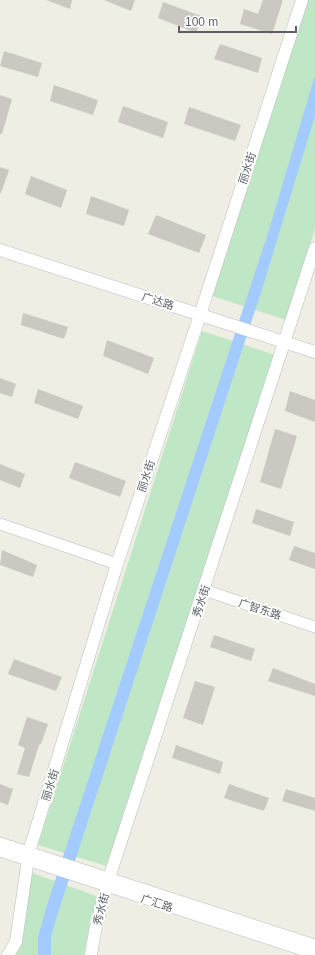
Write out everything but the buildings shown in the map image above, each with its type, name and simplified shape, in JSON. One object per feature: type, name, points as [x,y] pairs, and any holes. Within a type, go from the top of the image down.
[{"type":"main road","name":"丽水街","points":[[8,955],[16,942],[28,856],[117,564],[302,0]]},
{"type":"main road","name":"广达路","points":[[0,243],[285,339],[315,352]]},
{"type":"main road","name":"秀水街","points":[[91,955],[95,931],[108,882],[315,248]]},
{"type":"main road","name":"广达路","points":[[0,250],[201,311]]},
{"type":"main road","name":"广达路","points":[[285,339],[315,345]]},
{"type":"street","points":[[0,524],[117,564]]},
{"type":"street","name":"广智东路","points":[[204,590],[315,627]]},
{"type":"street","name":"广汇路","points":[[0,843],[28,856],[87,876],[315,945]]},
{"type":"street","name":"广汇路","points":[[0,851],[28,856]]},
{"type":"street","name":"广汇路","points":[[108,882],[315,954]]},
{"type":"green space","points":[[308,0],[315,0],[315,229],[286,320],[212,296]]},
{"type":"green space","points":[[202,331],[275,355],[106,866],[38,845]]},
{"type":"green space","points":[[32,873],[99,897],[90,921],[84,955],[13,955],[18,949]]},
{"type":"water","points":[[315,75],[315,116],[264,283],[58,913],[51,937],[51,955],[38,955],[38,937],[48,902],[268,233]]}]
